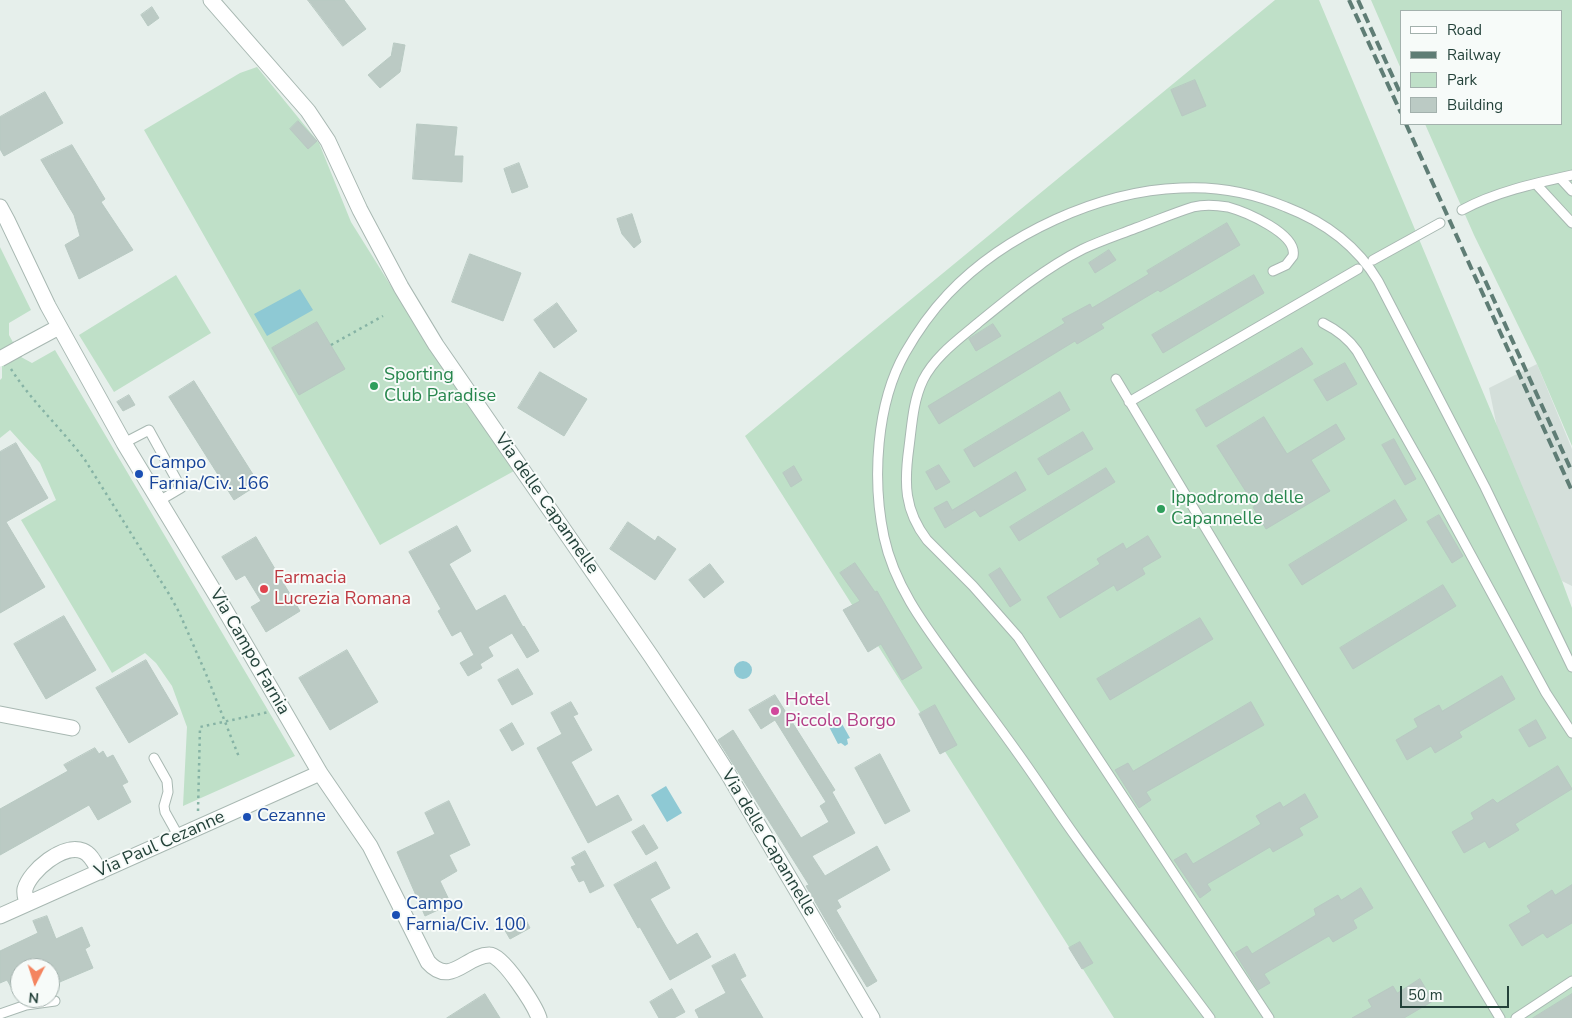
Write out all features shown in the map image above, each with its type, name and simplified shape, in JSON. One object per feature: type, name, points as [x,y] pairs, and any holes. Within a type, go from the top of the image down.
[{"type":"street","name":"Via delle Capannelle","points":[[210,0],[308,111],[321,130],[386,261],[436,345],[698,725],[872,1018]]},
{"type":"street","name":"Via Campo Farnia","points":[[0,207],[59,327],[124,443],[320,773],[370,846],[428,962],[436,970],[447,973],[480,957],[494,955],[510,971],[539,1018]]},
{"type":"street","points":[[5,362],[18,349],[59,327]]},
{"type":"street","points":[[0,714],[72,728]]},
{"type":"street","name":"Via Paul Cezanne","points":[[0,916],[320,773]]},
{"type":"street","points":[[27,904],[24,894],[28,882],[42,865],[59,854],[75,850],[84,851],[90,856],[100,872]]},
{"type":"lane","points":[[1462,210],[1480,202],[1536,184],[1572,175]]},
{"type":"lane","points":[[1560,178],[1572,191]]},
{"type":"lane","points":[[1536,184],[1572,223]]},
{"type":"lane","points":[[1210,1018],[1076,838],[1018,754],[921,621],[902,589],[892,567],[884,538],[878,479],[879,449],[885,408],[895,374],[904,356],[924,323],[948,294],[989,259],[1037,230],[1071,213],[1107,200],[1142,192],[1189,188],[1236,192],[1280,204],[1320,223],[1353,249],[1368,264],[1378,281],[1485,487],[1572,667]]},
{"type":"lane","points":[[1270,1018],[1018,637],[979,592],[920,531],[910,512],[906,481],[914,406],[924,380],[934,363],[951,346],[1020,290],[1071,256],[1096,243],[1182,210],[1201,205],[1218,206],[1228,207],[1248,214],[1286,237],[1293,249],[1293,256],[1286,265],[1273,271]]},
{"type":"lane","points":[[1373,260],[1440,223]]},
{"type":"lane","points":[[1129,402],[1358,269]]},
{"type":"lane","points":[[1323,323],[1341,333],[1357,351],[1429,478],[1546,693],[1572,733]]},
{"type":"lane","points":[[1116,379],[1500,1018]]},
{"type":"lane","points":[[124,443],[148,430],[181,488],[159,501]]},
{"type":"lane","points":[[154,758],[167,781],[168,792],[164,806],[165,812],[179,837]]},
{"type":"lane","points":[[1516,1018],[1572,981]]},
{"type":"lane","points":[[0,1014],[17,1008]]},
{"type":"path","points":[[331,346],[383,316]]},
{"type":"path","points":[[5,362],[18,381],[85,460],[169,594],[190,634],[239,757]]},
{"type":"path","points":[[198,828],[197,800],[200,727],[282,708]]},
{"type":"shaded area","points":[[1537,364],[1572,449],[1572,586],[1562,581],[1506,472],[1489,388]]},
{"type":"green space","name":"Ippodromo delle Capannelle","points":[[1275,0],[1319,0],[1572,608],[1572,1018],[1114,1018],[745,436]]},
{"type":"green space","points":[[1371,0],[1572,0],[1572,446],[1537,364],[1474,235],[1425,125],[1562,125],[1562,10],[1400,10],[1400,67]]},
{"type":"green space","name":"Sporting Club Paradise","points":[[257,67],[319,143],[351,222],[401,302],[514,471],[380,545],[144,130],[240,73]]},
{"type":"green space","points":[[0,247],[31,310],[9,323],[9,335],[21,357],[32,363],[55,350],[295,756],[183,806],[187,727],[172,686],[156,663],[145,653],[112,673],[21,520],[56,500],[40,463],[10,430],[0,438],[0,380],[2,378],[2,367],[0,362]]},
{"type":"green space","points":[[176,275],[211,333],[114,392],[79,335]]},
{"type":"water","points":[[300,289],[313,310],[267,336],[254,314]]},
{"type":"water","points":[[739,661],[747,661],[752,666],[750,677],[739,679],[734,674],[734,666]]},
{"type":"water","points":[[837,715],[850,738],[847,739],[848,744],[845,746],[841,743],[838,744],[826,721]]},
{"type":"water","points":[[666,786],[682,813],[667,822],[651,795]]},
{"type":"building","points":[[308,0],[344,0],[366,29],[343,46]]},
{"type":"building","points":[[152,7],[159,18],[148,26],[141,15]]},
{"type":"building","points":[[394,43],[405,45],[400,72],[380,88],[368,75],[391,56]]},
{"type":"building","points":[[1195,80],[1206,106],[1182,116],[1171,90]]},
{"type":"building","points":[[45,92],[63,123],[4,156],[0,149],[0,117]]},
{"type":"building","points":[[298,121],[317,141],[308,149],[290,129]]},
{"type":"building","points":[[417,124],[457,127],[454,156],[463,156],[462,182],[413,179]]},
{"type":"building","points":[[72,145],[105,199],[101,202],[133,250],[79,279],[65,245],[80,236],[74,215],[41,160]]},
{"type":"building","points":[[519,163],[528,187],[512,193],[504,169]]},
{"type":"building","points":[[632,214],[641,242],[634,248],[622,234],[617,219]]},
{"type":"building","points":[[1227,223],[1240,245],[1160,292],[1158,290],[1101,324],[1104,328],[1077,344],[1075,341],[939,424],[928,406],[1065,323],[1062,319],[1090,304],[1092,308],[1149,274],[1147,271]]},
{"type":"building","points":[[1109,250],[1116,260],[1095,273],[1089,263]]},
{"type":"building","points":[[470,254],[521,273],[503,321],[452,302]]},
{"type":"building","points":[[1254,275],[1264,293],[1163,353],[1152,335]]},
{"type":"building","points":[[557,303],[577,331],[554,348],[534,320]]},
{"type":"building","points":[[317,322],[345,369],[299,395],[272,348]]},
{"type":"building","points":[[993,324],[1001,336],[976,351],[969,339]]},
{"type":"building","points":[[1302,348],[1313,364],[1206,427],[1196,410]]},
{"type":"building","points":[[1345,363],[1357,384],[1327,401],[1314,380]]},
{"type":"building","points":[[540,372],[587,399],[564,436],[518,408]]},
{"type":"building","points":[[194,381],[259,484],[234,500],[169,397]]},
{"type":"building","points":[[1060,392],[1070,410],[974,467],[964,450]]},
{"type":"building","points":[[129,395],[135,405],[123,411],[117,402]]},
{"type":"building","points":[[1264,417],[1287,454],[1336,424],[1345,439],[1311,460],[1330,491],[1266,529],[1253,507],[1255,506],[1217,446]]},
{"type":"building","points":[[1083,432],[1093,449],[1048,475],[1038,459]]},
{"type":"building","points":[[1394,439],[1416,479],[1405,485],[1382,445]]},
{"type":"building","points":[[16,443],[48,498],[6,522],[45,587],[0,613],[0,452]]},
{"type":"building","points":[[939,465],[950,482],[936,490],[926,472]]},
{"type":"building","points":[[794,466],[802,480],[791,487],[783,473]]},
{"type":"building","points":[[1106,468],[1115,482],[1019,541],[1010,527]]},
{"type":"building","points":[[1016,472],[1026,490],[980,517],[975,510],[945,528],[934,508],[947,501],[952,510]]},
{"type":"building","points":[[1395,500],[1407,520],[1302,585],[1289,565]]},
{"type":"building","points":[[1439,515],[1463,556],[1452,563],[1427,522]]},
{"type":"building","points":[[628,522],[655,541],[658,536],[676,549],[655,580],[610,549]]},
{"type":"building","points":[[457,526],[471,551],[449,564],[476,611],[505,595],[539,651],[527,658],[512,633],[488,647],[493,656],[480,664],[482,668],[468,676],[460,663],[474,655],[461,631],[452,636],[438,611],[441,609],[409,552]]},
{"type":"building","points":[[1148,536],[1161,557],[1142,568],[1145,574],[1117,591],[1114,585],[1060,618],[1047,597],[1100,564],[1097,559],[1123,543],[1126,549]]},
{"type":"building","points":[[256,537],[300,611],[266,632],[251,607],[261,601],[245,575],[236,580],[222,557]]},
{"type":"building","points":[[855,563],[875,592],[877,591],[922,668],[902,680],[881,644],[868,652],[843,610],[860,601],[840,573]]},
{"type":"building","points":[[710,564],[724,582],[704,598],[689,580]]},
{"type":"building","points":[[1000,568],[1021,600],[1010,607],[989,575]]},
{"type":"building","points":[[1443,585],[1456,606],[1353,669],[1340,648]]},
{"type":"building","points":[[64,616],[96,670],[46,699],[14,644]]},
{"type":"building","points":[[1200,618],[1213,639],[1110,700],[1097,679]]},
{"type":"building","points":[[347,650],[378,702],[330,730],[299,678]]},
{"type":"building","points":[[146,660],[178,714],[129,743],[96,688]]},
{"type":"building","points":[[518,669],[533,694],[512,705],[498,680]]},
{"type":"building","points":[[1502,676],[1515,699],[1459,732],[1462,737],[1435,753],[1431,746],[1407,760],[1396,740],[1418,727],[1414,719],[1439,705],[1442,711]]},
{"type":"building","points":[[775,695],[835,790],[832,792],[855,833],[812,856],[825,876],[877,846],[890,870],[837,900],[841,907],[836,910],[877,981],[867,987],[806,886],[809,885],[718,740],[733,730],[801,838],[829,822],[820,806],[826,802],[775,720],[761,729],[749,710]]},
{"type":"building","points":[[571,702],[578,714],[573,716],[592,750],[571,762],[596,807],[618,795],[632,820],[588,843],[537,748],[562,734],[551,713]]},
{"type":"building","points":[[1251,702],[1264,725],[1146,792],[1151,800],[1139,808],[1115,770],[1128,763],[1133,771]]},
{"type":"building","points":[[935,705],[957,745],[940,754],[919,714]]},
{"type":"building","points":[[1536,720],[1546,738],[1529,747],[1519,730]]},
{"type":"building","points":[[512,723],[524,744],[512,751],[500,730]]},
{"type":"building","points":[[95,748],[99,754],[103,751],[107,758],[113,755],[128,782],[122,785],[131,802],[98,820],[89,805],[0,855],[0,809],[68,771],[64,765]]},
{"type":"building","points":[[880,754],[910,811],[885,824],[855,768]]},
{"type":"building","points":[[1558,766],[1572,789],[1515,824],[1519,830],[1489,848],[1485,841],[1464,853],[1452,832],[1474,819],[1471,813],[1493,799],[1497,803]]},
{"type":"building","points":[[1305,794],[1318,817],[1299,828],[1303,835],[1273,852],[1270,847],[1207,884],[1211,890],[1200,898],[1174,860],[1186,853],[1193,864],[1261,824],[1256,816],[1280,802],[1283,807]]},
{"type":"building","points":[[449,801],[470,845],[449,855],[457,871],[440,881],[451,904],[425,916],[397,852],[435,834],[425,813]]},
{"type":"building","points":[[644,825],[658,848],[646,855],[632,832]]},
{"type":"building","points":[[585,851],[604,886],[590,893],[584,880],[579,882],[571,867],[576,865],[572,858]]},
{"type":"building","points":[[656,862],[670,888],[650,899],[666,927],[677,945],[697,933],[711,957],[670,980],[614,885]]},
{"type":"building","points":[[1572,885],[1572,923],[1547,938],[1543,933],[1522,946],[1509,925],[1531,912],[1527,906],[1552,890],[1555,895]]},
{"type":"building","points":[[1361,888],[1373,908],[1353,920],[1357,928],[1333,942],[1329,936],[1264,974],[1270,983],[1258,990],[1235,953],[1247,946],[1252,954],[1316,915],[1314,909],[1338,895],[1341,900]]},
{"type":"building","points":[[47,916],[56,939],[82,927],[90,946],[85,949],[93,968],[60,982],[60,958],[10,958],[10,985],[7,980],[0,983],[0,951],[38,933],[33,921]]},
{"type":"building","points":[[524,916],[530,928],[510,939],[503,927]]},
{"type":"building","points":[[1080,942],[1093,963],[1082,969],[1069,948]]},
{"type":"building","points":[[735,954],[746,976],[740,979],[763,1018],[699,1018],[695,1010],[726,993],[712,966]]},
{"type":"building","points":[[1420,979],[1433,1001],[1404,1018],[1352,1018],[1372,1007],[1368,1000],[1393,986],[1397,993]]},
{"type":"building","points":[[672,989],[685,1012],[674,1018],[659,1018],[650,1002]]},
{"type":"building","points":[[485,994],[500,1018],[447,1018]]},
{"type":"building","points":[[1572,994],[1572,1018],[1533,1018]]},
{"type":"railway","points":[[1349,0],[1400,111]]},
{"type":"railway","points":[[1358,0],[1400,93]]},
{"type":"railway","points":[[1406,125],[1572,491]]},
{"type":"railway","points":[[1479,267],[1572,472]]},
{"type":"place","name":"Sporting Club Paradise","points":[[374,386]]},
{"type":"place","name":"Campo Farnia/Civ. 166","points":[[139,474]]},
{"type":"place","name":"Ippodromo delle Capannelle","points":[[1161,509]]},
{"type":"place","name":"Farmacia Lucrezia Romana","points":[[264,589]]},
{"type":"place","name":"Hotel Piccolo Borgo","points":[[775,711]]},
{"type":"place","name":"Cezanne","points":[[247,817]]},
{"type":"place","name":"Campo Farnia/Civ. 100","points":[[396,915]]}]
